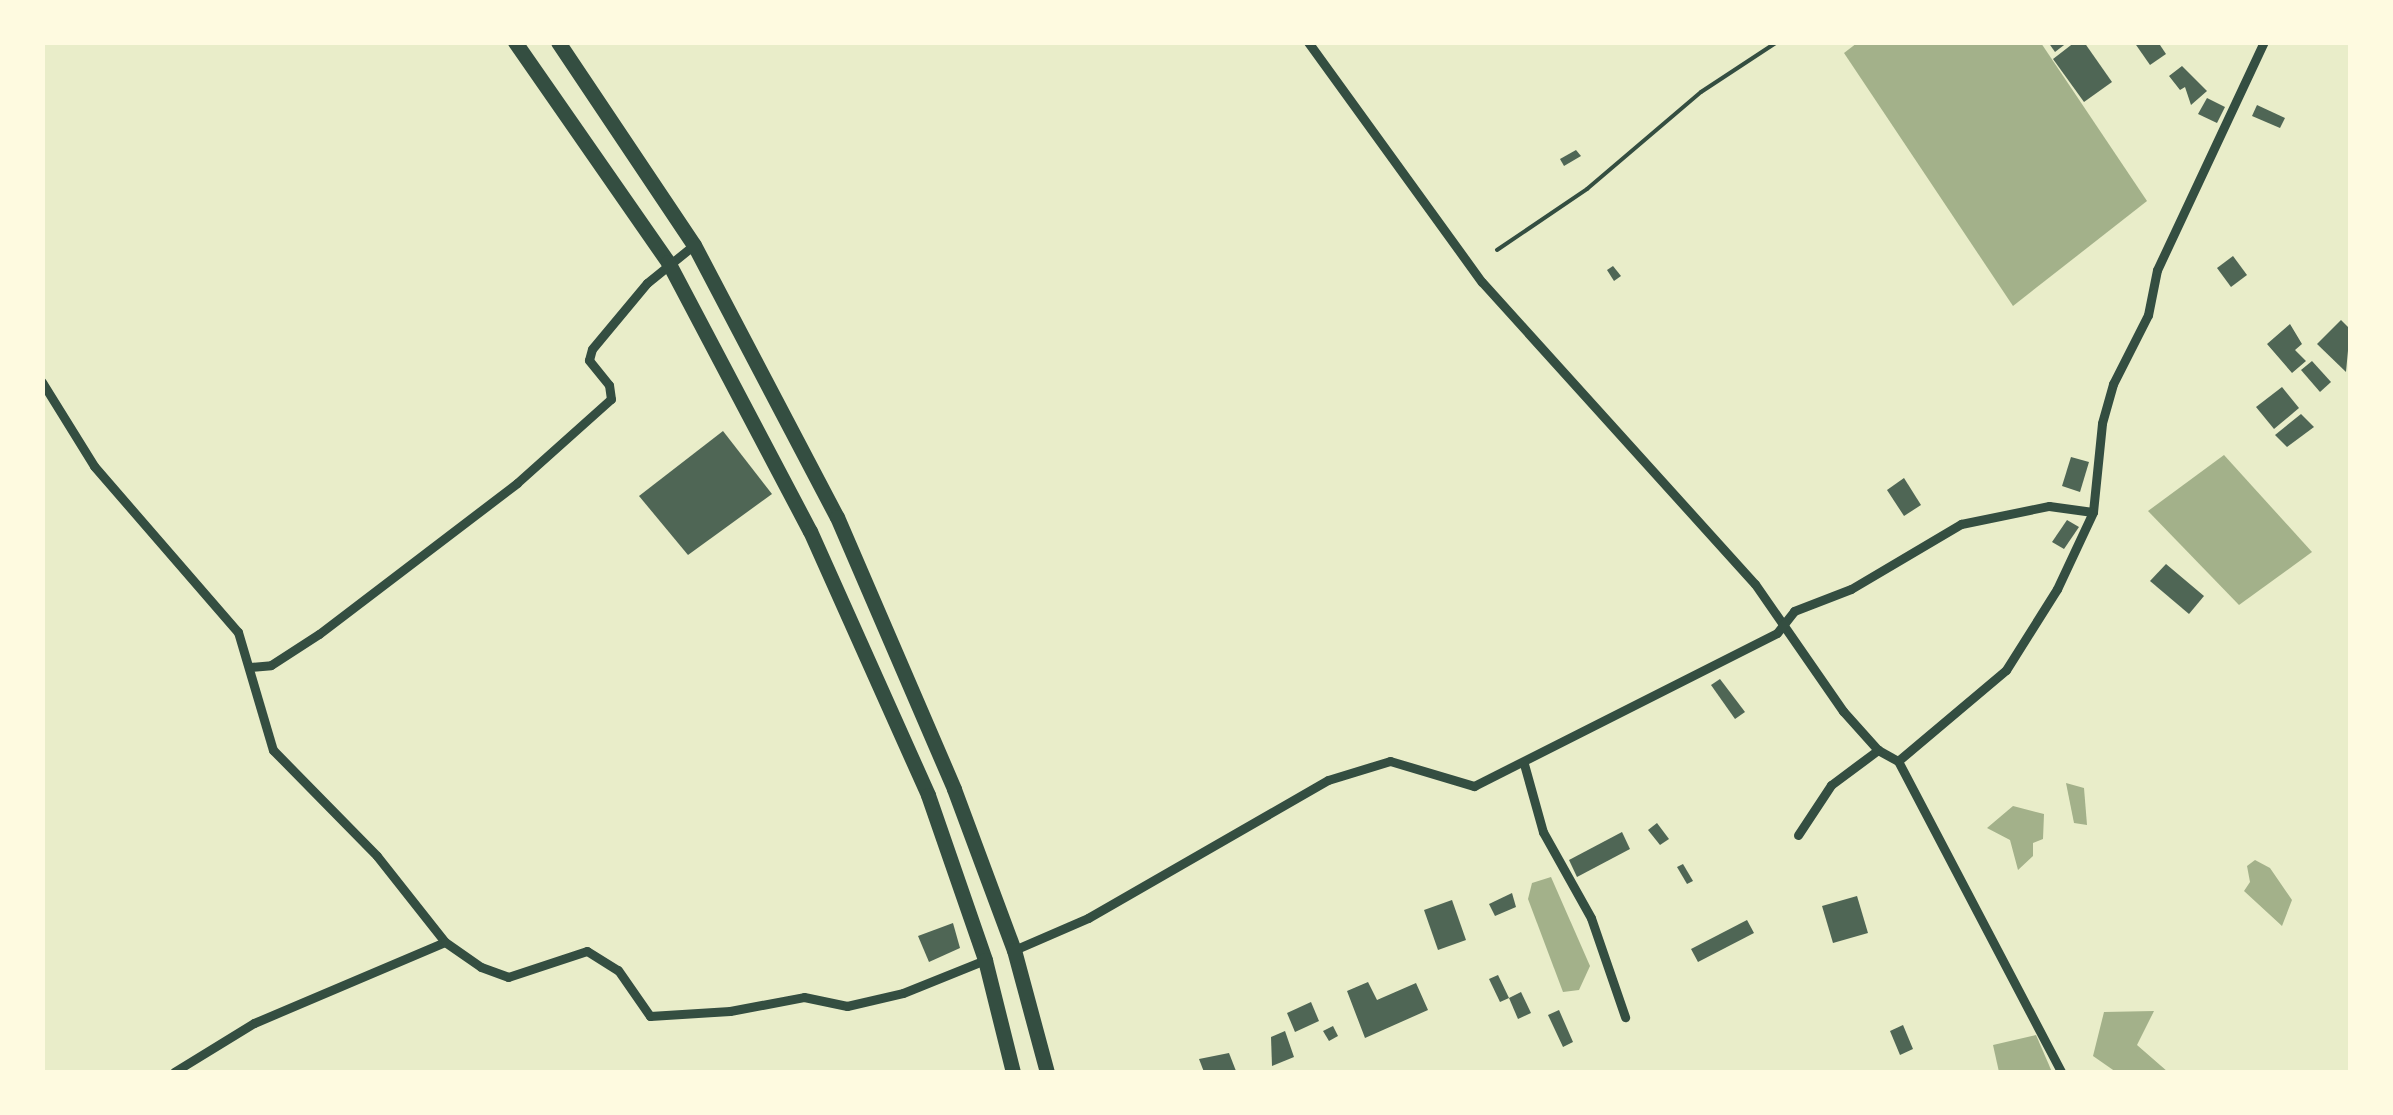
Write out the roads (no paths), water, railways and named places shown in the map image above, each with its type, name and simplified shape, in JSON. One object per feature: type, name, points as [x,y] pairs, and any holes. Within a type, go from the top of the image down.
[{"type":"highway","points":[[515,42],[668,262],[872,662],[928,795],[984,960],[1013,1072]]},
{"type":"highway","points":[[558,42],[694,245],[837,517],[954,789],[1014,950],[1047,1072]]},
{"type":"street","points":[[1308,42],[1482,282],[1590,394],[1783,621],[1843,712],[1878,750],[1898,761],[2062,1072]]},
{"type":"street","points":[[1898,761],[2006,670],[2057,589],[2093,512],[2102,422],[2114,384],[2148,315],[2157,270],[2264,42]]},
{"type":"street","points":[[250,667],[271,665],[319,634],[517,483],[611,400],[609,385],[589,360],[592,349],[668,262],[694,245]]},
{"type":"street","points":[[42,382],[94,466],[238,632],[273,750],[377,856],[445,942],[481,968],[508,977],[587,950],[618,970],[650,1016],[730,1011],[804,997],[847,1006],[903,993],[984,960]]},
{"type":"street","points":[[1014,950],[1088,918],[1360,768],[1390,761],[1474,786],[1524,764],[1777,634],[1783,621],[1960,524],[2049,506],[2093,512]]},
{"type":"street","points":[[1798,835],[1831,785],[1878,750]]},
{"type":"street","points":[[1524,764],[1543,832],[1591,918],[1625,1017]]},
{"type":"street","points":[[174,1072],[254,1022],[445,942]]}]
